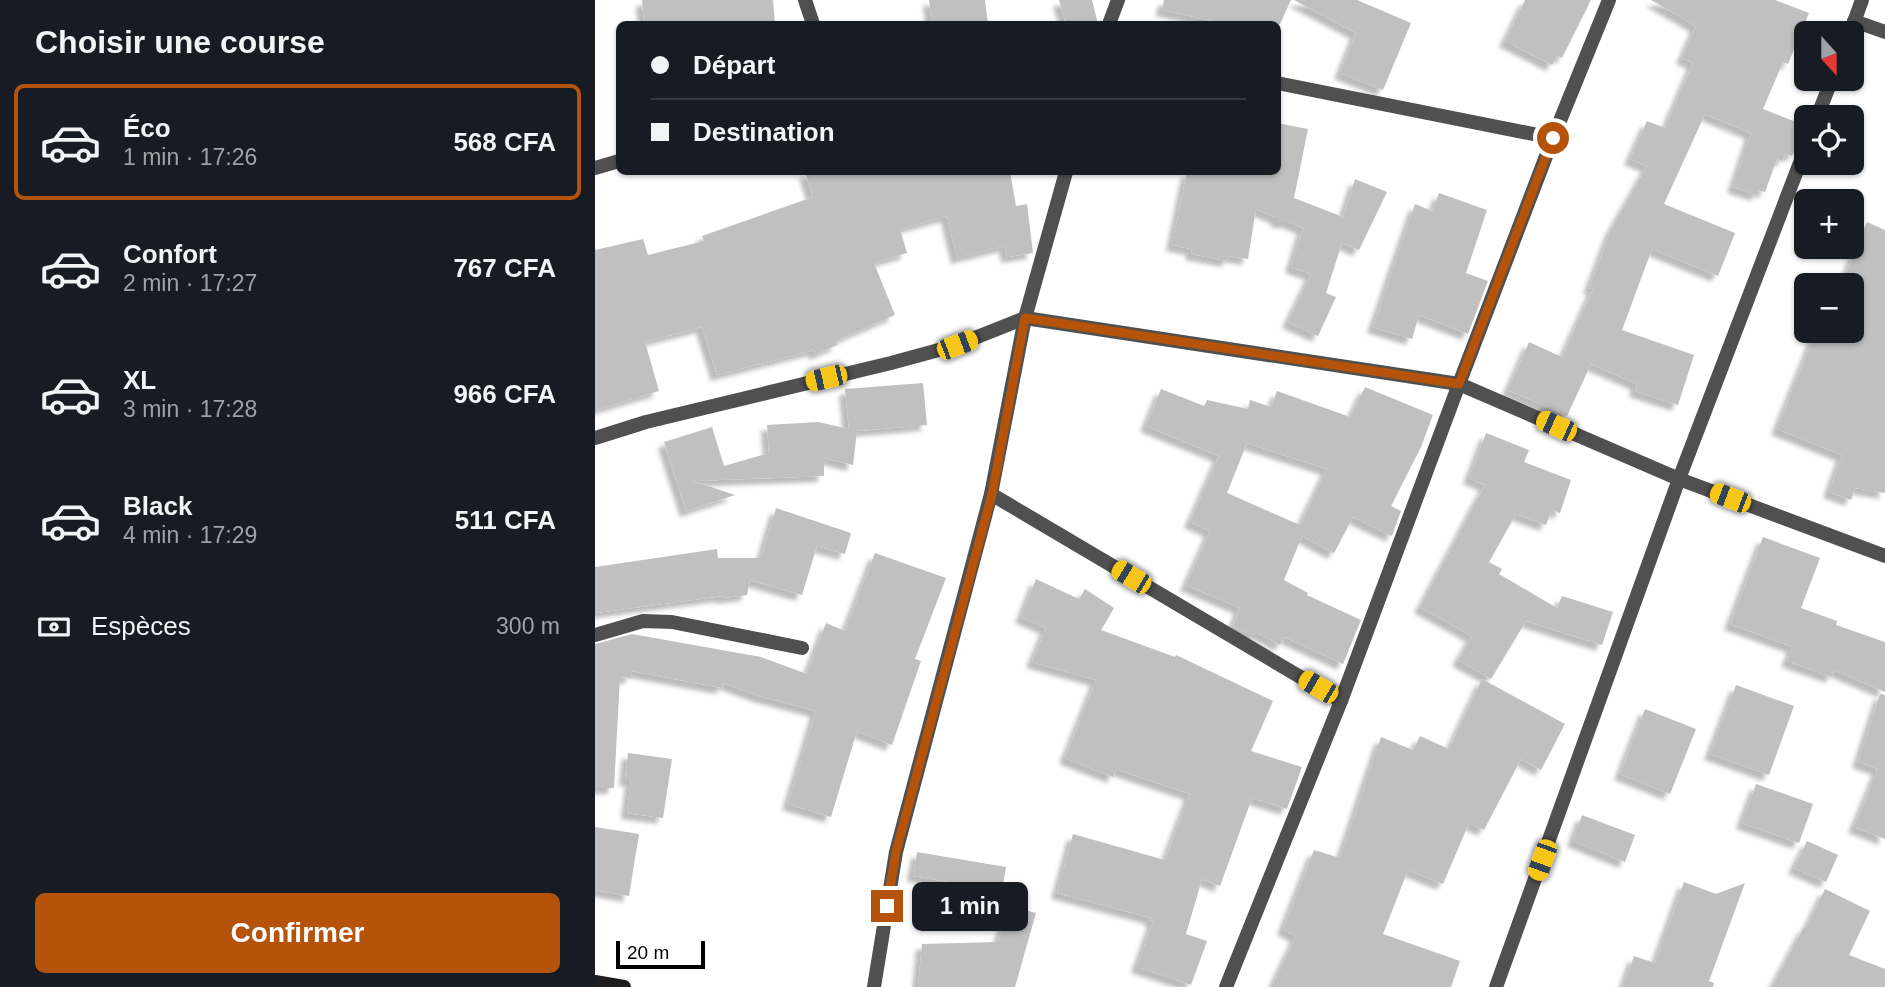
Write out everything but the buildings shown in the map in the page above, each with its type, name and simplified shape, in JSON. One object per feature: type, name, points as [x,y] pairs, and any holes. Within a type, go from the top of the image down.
[{"type":"street","points":[[805,0],[812,21]]},
{"type":"street","points":[[1110,21],[1118,0]]},
{"type":"street","points":[[1226,987],[1341,701],[1553,138],[1609,0]]},
{"type":"street","points":[[1854,21],[1862,0]]},
{"type":"street","points":[[1864,29],[1885,32]]},
{"type":"street","points":[[1281,84],[1553,138]]},
{"type":"street","points":[[595,168],[616,162]]},
{"type":"street","points":[[874,987],[896,852],[992,494],[1025,318],[1065,175]]},
{"type":"street","points":[[1496,987],[1679,479],[1795,175]]},
{"type":"street","points":[[595,438],[646,422],[957,345],[1025,318],[1459,384],[1679,479],[1885,556]]},
{"type":"street","points":[[992,494],[1341,701]]},
{"type":"street","points":[[595,635],[608,629],[643,621],[672,622],[802,648]]},
{"type":"street","points":[[595,982],[624,987]]},
{"type":"route","points":[[887,906],[896,852],[992,494],[1025,318],[1459,384],[1553,138]]}]
